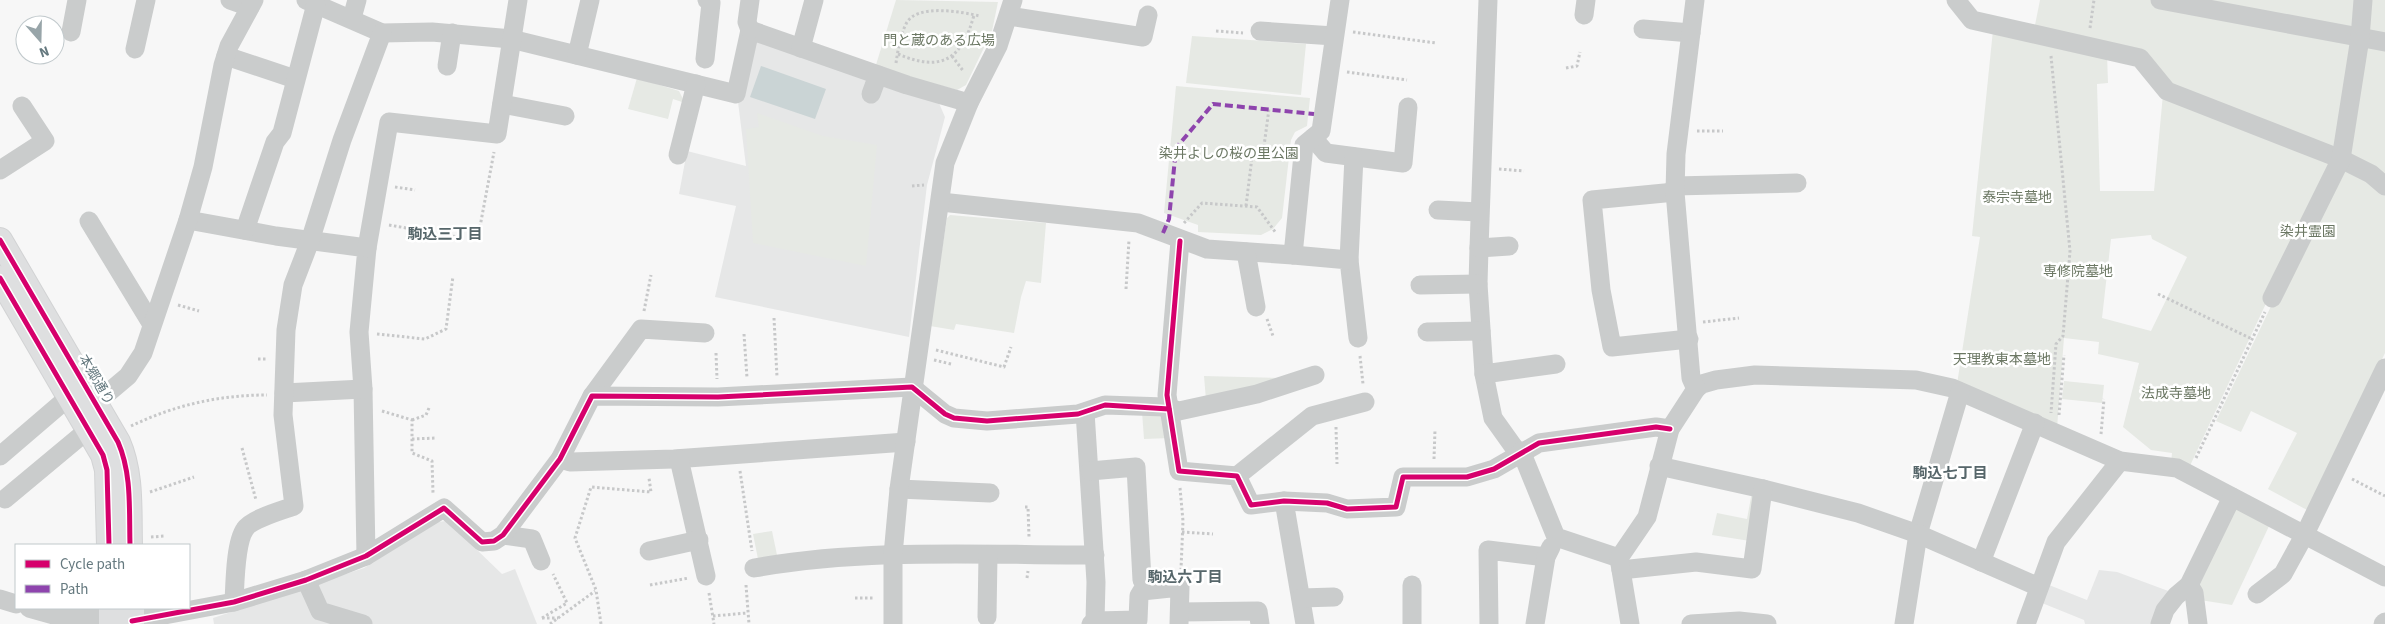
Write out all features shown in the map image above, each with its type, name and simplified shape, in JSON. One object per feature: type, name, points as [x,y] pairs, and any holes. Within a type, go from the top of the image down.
[{"type":"main road","name":"本郷通り","points":[[0,240],[96,403],[125,457],[138,541]]},
{"type":"main road","points":[[0,278],[6,304],[70,396],[103,455],[107,470],[109,544]]},
{"type":"street","points":[[71,32],[77,0]]},
{"type":"street","points":[[135,49],[146,0]]},
{"type":"street","points":[[96,403],[128,376],[143,352],[151,323],[188,220],[203,167],[226,56],[252,3],[230,0]]},
{"type":"street","points":[[352,18],[357,0]]},
{"type":"street","points":[[366,556],[363,389],[359,311],[371,222],[389,122],[497,134],[518,0]]},
{"type":"street","points":[[577,55],[590,0]]},
{"type":"street","points":[[678,155],[704,63],[710,16],[710,3],[707,0]]},
{"type":"street","points":[[245,230],[275,142],[282,132],[311,2],[352,18],[382,33],[452,33],[511,39],[736,94],[750,30],[747,22],[750,0]]},
{"type":"street","points":[[801,48],[814,0]]},
{"type":"street","points":[[1293,255],[1304,145],[1321,131],[1340,0]]},
{"type":"street","points":[[1488,0],[1479,212],[1478,284],[1484,374],[1493,418],[1520,452],[1556,537],[1620,564],[1696,562],[1752,569],[1763,488]]},
{"type":"street","points":[[1695,0],[1679,131],[1675,189],[1691,378],[1696,390]]},
{"type":"street","points":[[1956,0],[1972,20],[2140,58],[2167,91],[2341,158],[2371,174],[2385,186]]},
{"type":"street","points":[[2160,0],[2385,42]]},
{"type":"street","points":[[2272,298],[2341,158],[2360,38],[2363,0]]},
{"type":"street","points":[[893,624],[893,555],[912,387],[915,329],[941,202],[945,162],[969,104],[998,46],[1011,8],[1143,37],[1148,15]]},
{"type":"street","points":[[1643,29],[1691,33]]},
{"type":"street","points":[[750,30],[801,48],[886,72],[969,104]]},
{"type":"street","points":[[1260,31],[1334,33]]},
{"type":"street","points":[[234,602],[237,558],[244,529],[252,522],[294,506],[283,416],[286,330],[293,285],[310,241],[342,140],[382,33]]},
{"type":"street","points":[[447,66],[452,33]]},
{"type":"street","points":[[226,56],[289,78]]},
{"type":"street","points":[[871,94],[886,72]]},
{"type":"street","points":[[502,104],[565,116]]},
{"type":"street","points":[[0,170],[45,141],[22,106]]},
{"type":"street","points":[[1312,138],[1326,153],[1403,163],[1408,107]]},
{"type":"street","points":[[1354,157],[1349,260],[1358,338]]},
{"type":"street","points":[[1688,331],[1612,347],[1601,290],[1592,200],[1675,189],[1797,183]]},
{"type":"street","points":[[941,202],[1138,223],[1180,234],[1208,249],[1349,260]]},
{"type":"street","points":[[1438,210],[1479,212]]},
{"type":"street","points":[[188,220],[310,241],[367,248]]},
{"type":"street","points":[[89,221],[151,323]]},
{"type":"street","points":[[1180,234],[1168,394],[1179,471],[1237,476],[1312,416],[1365,402]]},
{"type":"street","points":[[1479,248],[1510,246]]},
{"type":"street","points":[[1246,252],[1256,308]]},
{"type":"street","points":[[1420,285],[1478,284]]},
{"type":"street","points":[[190,608],[234,602],[306,580],[366,556],[446,509],[482,542],[494,541],[503,535],[560,459],[592,396],[641,329],[706,333]]},
{"type":"street","points":[[1427,332],[1481,331]]},
{"type":"street","points":[[1484,374],[1556,364]]},
{"type":"street","points":[[2257,594],[2283,574],[2305,534],[2385,368]]},
{"type":"street","points":[[592,396],[718,397],[912,387],[945,414],[954,418],[987,421],[1085,412],[1105,405],[1179,411],[1227,400],[1315,375]]},
{"type":"street","points":[[1630,624],[1620,564],[1647,517],[1670,429],[1702,384],[1716,380],[1755,375],[1916,380],[1946,386],[2048,426],[2120,461],[2177,468],[2385,577]]},
{"type":"street","points":[[284,394],[363,389]]},
{"type":"street","points":[[1904,624],[1918,534],[1960,392]]},
{"type":"street","points":[[0,456],[70,396]]},
{"type":"street","points":[[1085,412],[1095,555],[1093,622],[1138,620],[1139,596],[1142,585],[1136,467],[1090,472]]},
{"type":"street","points":[[1981,562],[2048,426]]},
{"type":"street","points":[[1237,476],[1251,505],[1284,501],[1327,503],[1347,509],[1396,507],[1403,477],[1467,477],[1494,469],[1520,452],[1539,443],[1656,427],[1670,429]]},
{"type":"street","points":[[4,499],[89,429]]},
{"type":"street","points":[[560,459],[570,462],[647,460],[906,442]]},
{"type":"street","points":[[679,458],[706,576]]},
{"type":"street","points":[[2026,624],[2056,542],[2120,461]]},
{"type":"street","points":[[1659,466],[1763,488],[1858,513],[1918,534],[2039,587]]},
{"type":"street","points":[[899,489],[990,493]]},
{"type":"street","points":[[2160,624],[2165,610],[2176,596],[2189,585],[2232,497]]},
{"type":"street","points":[[1284,501],[1305,624]]},
{"type":"street","points":[[503,535],[532,539],[541,560]]},
{"type":"street","points":[[1535,624],[1546,556],[1556,537]]},
{"type":"street","points":[[649,551],[699,540]]},
{"type":"street","points":[[1489,624],[1488,550],[1546,556]]},
{"type":"street","points":[[754,568],[802,559],[893,555],[1095,555]]},
{"type":"street","points":[[988,555],[988,617]]},
{"type":"street","points":[[306,580],[320,611],[363,624]]},
{"type":"street","points":[[1142,585],[1180,587],[1179,618],[1258,611],[1260,624]]},
{"type":"street","points":[[1412,585],[1412,624]]},
{"type":"street","points":[[2189,585],[2194,593],[2198,624]]},
{"type":"street","points":[[1301,598],[1334,597]]},
{"type":"street","points":[[0,599],[15,604]]},
{"type":"street","points":[[32,609],[57,616],[122,617],[182,609]]},
{"type":"street","points":[[1691,624],[1739,621],[1767,624]]},
{"type":"path","points":[[2087,46],[2094,0]]},
{"type":"path","points":[[886,72],[898,54],[906,22],[917,13],[938,10],[980,16]]},
{"type":"path","points":[[898,54],[917,62],[935,62],[952,56],[961,47],[969,33],[974,15]]},
{"type":"path","points":[[1216,30],[1255,33],[1260,31]]},
{"type":"path","points":[[1334,33],[1436,43]]},
{"type":"path","points":[[2048,426],[2056,344],[2063,336],[2070,252],[2049,38]]},
{"type":"path","points":[[1566,68],[1577,66],[1580,52]]},
{"type":"path","points":[[952,56],[966,75]]},
{"type":"path","points":[[1329,70],[1407,80]]},
{"type":"path","points":[[1246,206],[1252,157],[1264,146],[1269,109]]},
{"type":"path","points":[[1679,131],[1723,131]]},
{"type":"path","points":[[480,232],[497,134]]},
{"type":"path","points":[[1481,168],[1524,171]]},
{"type":"path","points":[[1180,234],[1202,203],[1257,206],[1293,255]]},
{"type":"path","points":[[371,222],[458,237]]},
{"type":"path","points":[[1126,289],[1130,222]]},
{"type":"path","points":[[644,313],[651,275]]},
{"type":"path","points":[[359,332],[426,340],[446,329],[453,276]]},
{"type":"path","points":[[2158,294],[2252,339]]},
{"type":"path","points":[[2189,475],[2272,298]]},
{"type":"path","points":[[174,304],[199,311]]},
{"type":"path","points":[[774,318],[777,364]]},
{"type":"path","points":[[1688,331],[1739,318]]},
{"type":"path","points":[[744,334],[748,396]]},
{"type":"path","points":[[1358,338],[1365,402]]},
{"type":"path","points":[[946,352],[1004,367],[1011,347]]},
{"type":"path","points":[[716,353],[718,397]]},
{"type":"path","points":[[2048,426],[2064,355]]},
{"type":"path","points":[[130,426],[165,410],[234,395],[284,394]]},
{"type":"path","points":[[2099,452],[2104,398]]},
{"type":"path","points":[[380,410],[412,420],[426,415],[429,408]]},
{"type":"path","points":[[1335,409],[1337,464]]},
{"type":"path","points":[[412,420],[412,453],[432,461],[432,492],[446,509]]},
{"type":"path","points":[[1433,477],[1435,430]]},
{"type":"path","points":[[412,439],[437,438]]},
{"type":"path","points":[[242,448],[256,501],[251,503]]},
{"type":"path","points":[[737,454],[754,568],[746,569],[749,624]]},
{"type":"path","points":[[601,624],[596,590],[575,538],[591,487],[651,492],[647,460]]},
{"type":"path","points":[[1179,471],[1182,532],[1180,587]]},
{"type":"path","points":[[2335,471],[2385,496]]},
{"type":"path","points":[[146,493],[194,477]]},
{"type":"path","points":[[1025,507],[1028,507],[1029,555]]},
{"type":"path","points":[[1182,532],[1213,534]]},
{"type":"path","points":[[138,541],[165,536]]},
{"type":"path","points":[[541,560],[547,561],[567,603],[542,618],[559,618]]},
{"type":"path","points":[[650,585],[706,576],[714,624]]},
{"type":"path","points":[[550,624],[596,590]]},
{"type":"path","points":[[713,616],[747,612]]},
{"type":"shaded area","points":[[758,40],[938,101],[945,117],[927,185],[909,337],[715,297],[736,206],[679,194],[687,151],[746,166],[738,102],[752,43]]},
{"type":"shaded area","points":[[761,66],[826,89],[815,119],[750,97]]},
{"type":"shaded area","points":[[447,521],[502,574],[515,569],[537,624],[214,624],[213,618],[364,568],[437,522]]},
{"type":"shaded area","points":[[2099,570],[2117,572],[2171,592],[2157,624],[2085,624],[2084,620],[2042,603],[2049,585],[2087,600]]},
{"type":"green space","name":"門と蔵のある広場","points":[[896,0],[998,2],[992,31],[966,85],[957,90],[875,68]]},
{"type":"green space","points":[[2040,0],[2385,0],[2385,181],[2174,89],[2144,54],[2034,30]]},
{"type":"green space","points":[[1993,30],[2107,54],[2108,83],[2097,84],[2100,191],[2154,191],[2163,94],[2337,162],[2385,190],[2385,353],[2309,511],[2268,489],[2297,433],[2251,411],[2241,432],[2216,421],[2274,300],[2269,297],[2188,470],[2171,463],[2172,453],[2151,450],[2123,427],[2139,363],[2098,354],[2099,342],[2064,338],[2057,428],[1957,384],[1980,237],[1972,236]],"holes":[[[2151,235],[2152,239],[2187,257],[2151,331],[2102,318],[2111,239]]]},
{"type":"green space","points":[[1192,36],[1306,44],[1301,95],[1186,83]]},
{"type":"green space","points":[[637,78],[679,91],[685,103],[673,99],[668,119],[628,109]]},
{"type":"green space","name":"染井よしの桜の里公園","points":[[1176,86],[1310,98],[1307,126],[1295,132],[1291,140],[1282,218],[1273,229],[1261,235],[1198,232],[1198,225],[1164,213]]},
{"type":"green space","points":[[757,113],[823,136],[877,145],[866,266],[753,243],[746,129],[759,127]]},
{"type":"green space","points":[[950,215],[1046,223],[1041,283],[1026,281],[1014,333],[956,324],[954,330],[930,326],[947,218]]},
{"type":"green space","points":[[1204,376],[1282,378],[1206,400]]},
{"type":"green space","points":[[2064,381],[2104,385],[2102,403],[2062,399]]},
{"type":"green space","points":[[1142,412],[1162,413],[1170,438],[1144,439]]},
{"type":"green space","points":[[1752,492],[1759,493],[1750,541],[1712,535],[1717,513],[1747,519]]},
{"type":"green space","points":[[2234,505],[2270,524],[2232,605],[2200,600],[2196,583]]},
{"type":"green space","points":[[772,531],[777,555],[758,559],[753,534]]},
{"type":"marked path","points":[[1163,233],[1169,219],[1176,148],[1213,104],[1314,114]]},
{"type":"cycle path","points":[[0,240],[118,442],[128,479],[130,544]]},
{"type":"cycle path","points":[[1180,241],[1167,395],[1179,471],[1237,476],[1251,505],[1284,501],[1327,503],[1347,509],[1396,507],[1403,477],[1467,477],[1494,469],[1539,443],[1656,427],[1670,429]]},
{"type":"cycle path","points":[[0,278],[103,455],[107,470],[109,544]]},
{"type":"cycle path","points":[[132,621],[234,602],[306,580],[366,556],[444,508],[482,542],[494,541],[503,535],[560,459],[592,396],[718,397],[912,387],[945,414],[954,418],[987,421],[1078,414],[1105,405],[1169,409]]},
{"type":"district","name":"駒込三丁目","points":[[445,234]]},
{"type":"district","name":"駒込七丁目","points":[[1950,473]]},
{"type":"district","name":"駒込六丁目","points":[[1185,577]]},
{"type":"park label","name":"泰宗寺墓地","points":[[2017,198]]},
{"type":"park label","name":"染井霊園","points":[[2308,232]]},
{"type":"park label","name":"専修院墓地","points":[[2078,272]]},
{"type":"park label","name":"天理教東本墓地","points":[[2002,360]]},
{"type":"park label","name":"法成寺墓地","points":[[2176,394]]}]
